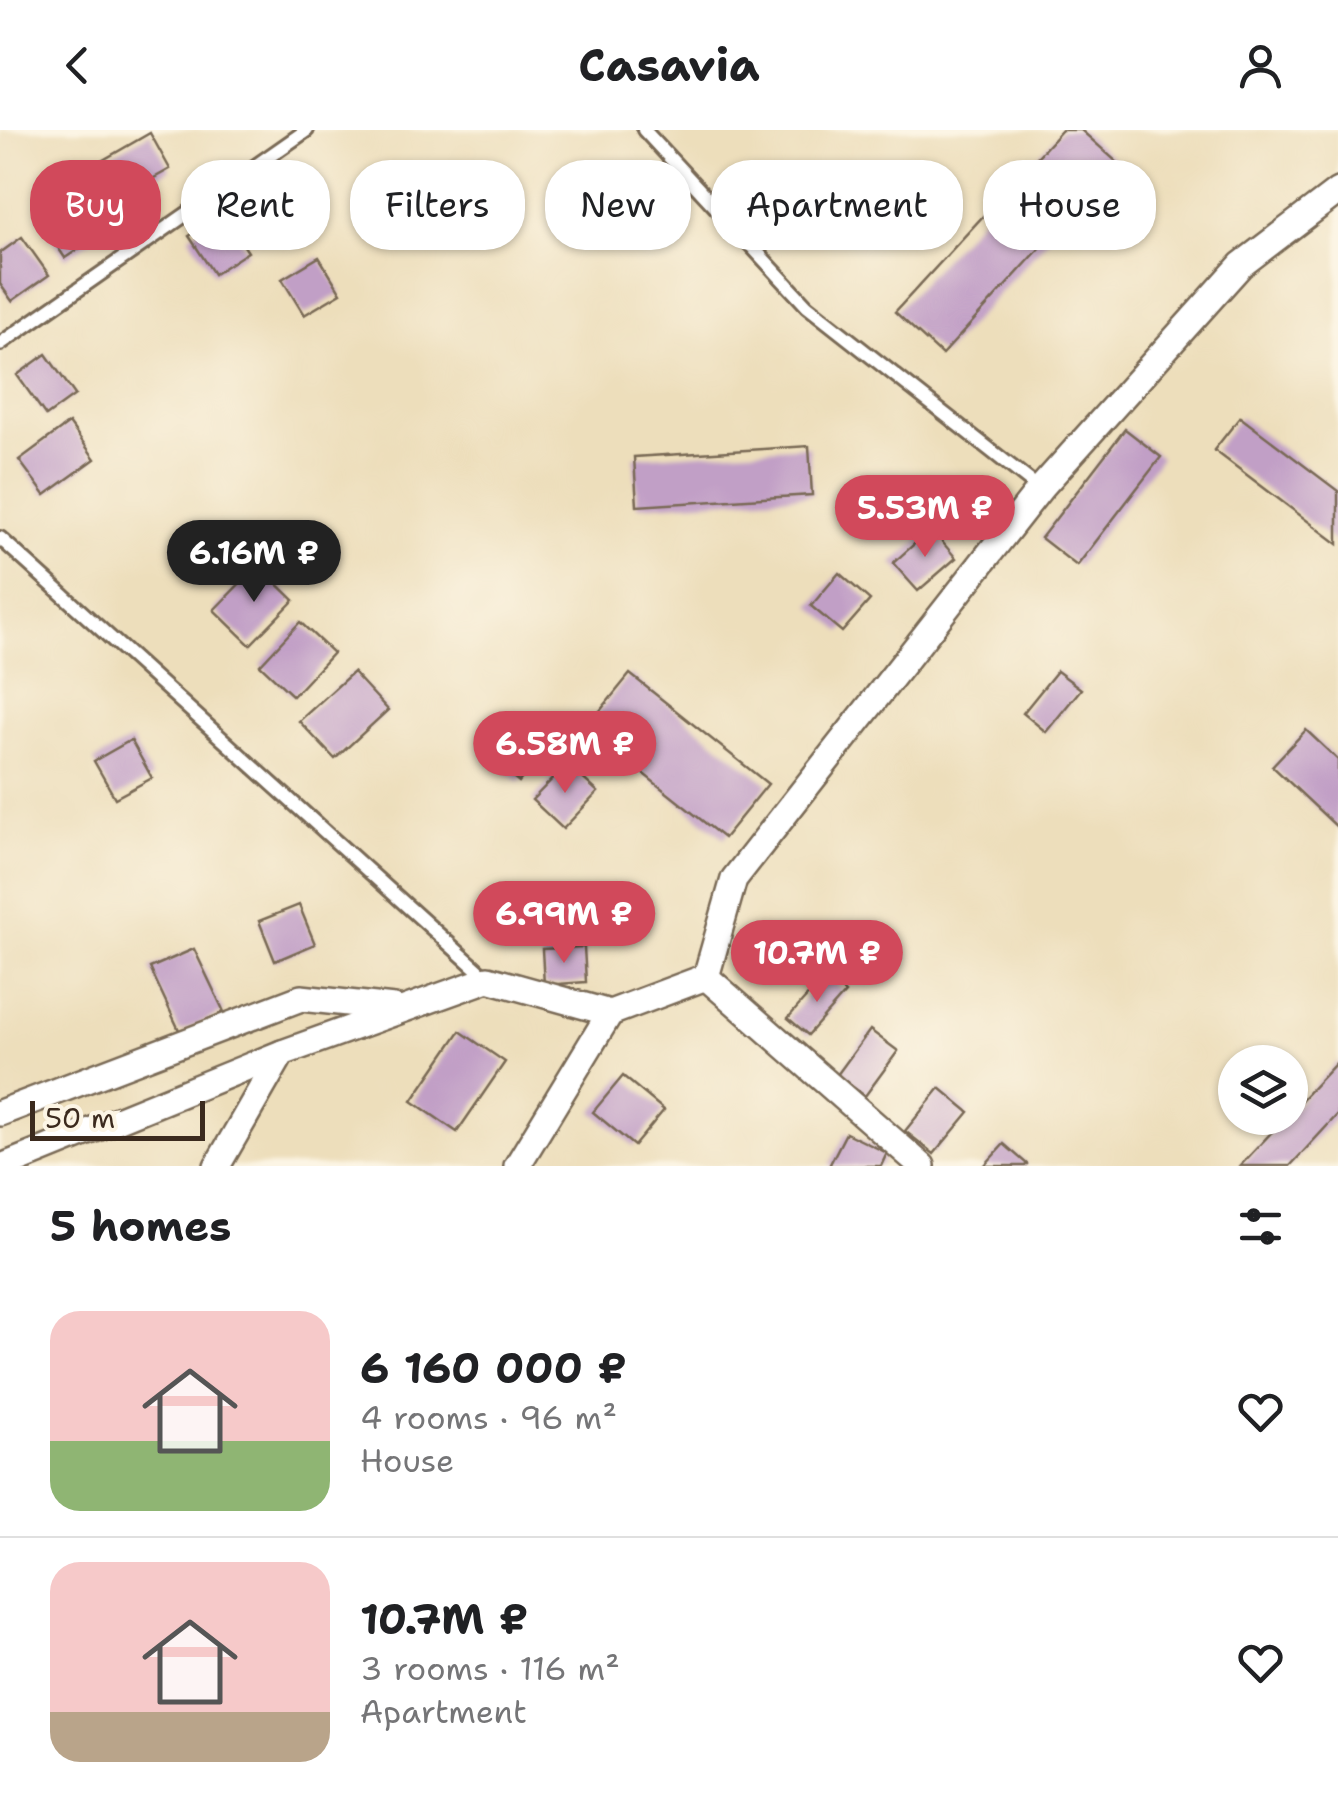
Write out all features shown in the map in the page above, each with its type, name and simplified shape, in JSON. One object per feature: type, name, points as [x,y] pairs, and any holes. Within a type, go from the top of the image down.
[{"type":"street","points":[[706,977],[734,879],[1040,489],[1241,265],[1338,191]]},
{"type":"street","points":[[4,1166],[282,1053],[488,979],[610,1013],[706,977]]},
{"type":"street","points":[[706,977],[922,1166]]},
{"type":"street","points":[[0,1113],[301,998],[404,1009]]},
{"type":"street","points":[[517,1166],[610,1013]]},
{"type":"street","points":[[217,1166],[282,1053]]},
{"type":"lane","points":[[0,344],[307,130]]},
{"type":"lane","points":[[644,130],[807,306],[1040,489]]},
{"type":"lane","points":[[0,538],[488,979]]},
{"type":"building","points":[[1062,130],[1081,130],[1115,160],[1034,160]]},
{"type":"building","points":[[150,133],[170,169],[161,174],[161,160],[103,160]]},
{"type":"building","points":[[983,216],[983,250],[1038,250],[942,355],[895,312],[952,250],[963,250],[963,238]]},
{"type":"building","points":[[22,237],[49,275],[12,301],[0,284],[0,253]]},
{"type":"building","points":[[60,250],[77,250],[65,258]]},
{"type":"building","points":[[198,250],[247,250],[248,252],[214,274]]},
{"type":"building","points":[[319,257],[341,293],[304,315],[282,279]]},
{"type":"building","points":[[46,354],[75,395],[46,416],[17,375]]},
{"type":"building","points":[[1240,417],[1338,491],[1338,544],[1214,450]]},
{"type":"building","points":[[69,423],[95,459],[45,495],[19,460]]},
{"type":"building","points":[[1125,429],[1161,457],[1077,566],[1041,538]]},
{"type":"building","points":[[809,446],[812,495],[637,506],[634,457]]},
{"type":"building","points":[[931,529],[956,558],[918,591],[893,563]]},
{"type":"building","points":[[258,565],[294,600],[250,645],[214,610]]},
{"type":"building","points":[[839,573],[870,600],[842,632],[811,606]]},
{"type":"building","points":[[300,622],[333,653],[293,696],[260,665]]},
{"type":"building","points":[[1057,671],[1081,689],[1046,732],[1023,713]]},
{"type":"building","points":[[353,672],[388,710],[335,759],[299,721]]},
{"type":"building","points":[[630,674],[768,784],[724,838],[586,728]]},
{"type":"building","points":[[518,721],[548,744],[519,782],[489,758]]},
{"type":"building","points":[[1306,730],[1338,760],[1338,828],[1272,766]]},
{"type":"building","points":[[131,740],[152,778],[115,798],[94,761]]},
{"type":"building","points":[[567,764],[598,792],[563,829],[532,800]]},
{"type":"building","points":[[299,905],[315,944],[275,961],[259,921]]},
{"type":"building","points":[[584,947],[586,982],[544,985],[542,949]]},
{"type":"building","points":[[194,949],[224,1012],[180,1032],[150,968]]},
{"type":"building","points":[[826,975],[845,993],[808,1035],[788,1018]]},
{"type":"building","points":[[870,1030],[898,1051],[865,1096],[837,1075]]},
{"type":"building","points":[[460,1031],[505,1062],[457,1132],[412,1101]]},
{"type":"building","points":[[1338,1061],[1338,1114],[1290,1166],[1240,1166],[1269,1135],[1308,1135],[1308,1093]]},
{"type":"building","points":[[623,1076],[664,1110],[634,1146],[593,1112]]},
{"type":"building","points":[[940,1088],[969,1112],[934,1154],[905,1131]]},
{"type":"building","points":[[846,1133],[887,1153],[881,1166],[829,1166]]},
{"type":"building","points":[[1004,1144],[1027,1164],[984,1166]]}]
